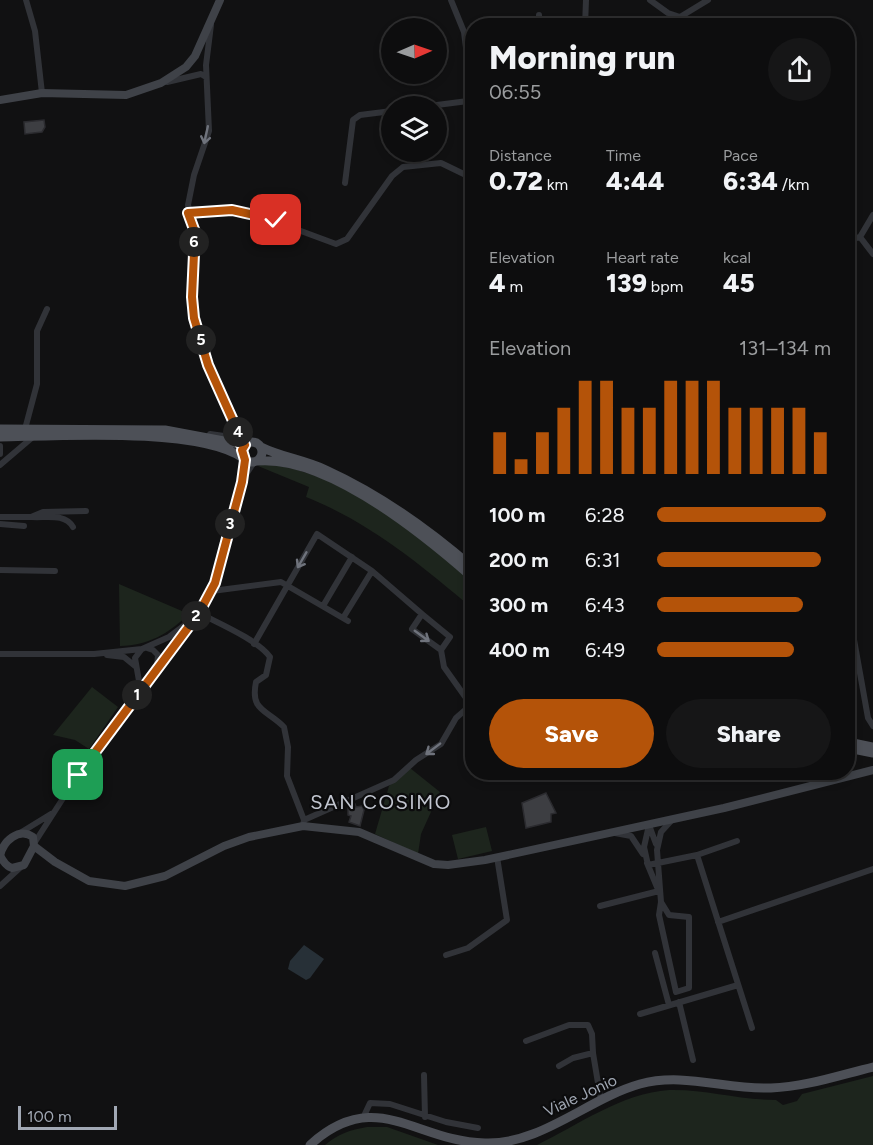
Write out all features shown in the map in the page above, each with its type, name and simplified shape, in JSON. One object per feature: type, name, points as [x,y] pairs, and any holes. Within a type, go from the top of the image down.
[{"type":"main road","points":[[0,429],[135,429],[185,432],[228,442],[246,440],[323,469],[373,493],[414,519],[465,561]]},
{"type":"main road","points":[[0,437],[178,439],[229,449],[250,460],[282,462],[304,468],[369,499],[416,530],[465,571]]},
{"type":"main road","points":[[246,440],[262,455],[250,460]]},
{"type":"main road","points":[[246,440],[242,450],[250,460]]},
{"type":"main road","points":[[855,743],[873,747]]},
{"type":"main road","points":[[855,749],[873,753]]},
{"type":"main road","name":"Viale Jonio","points":[[310,1145],[337,1126],[363,1118],[392,1118],[456,1140],[500,1143],[535,1133],[627,1089],[657,1081],[686,1080],[770,1088],[873,1067]]},
{"type":"street","points":[[26,0],[35,31],[42,93]]},
{"type":"street","points":[[0,100],[42,93],[115,96],[142,90],[161,82],[186,67],[195,56],[220,0]]},
{"type":"street","points":[[451,0],[465,40]]},
{"type":"street","points":[[585,18],[586,0]]},
{"type":"street","points":[[651,0],[668,13],[680,17],[708,0]]},
{"type":"street","points":[[212,21],[206,77],[209,131],[191,186],[188,213],[195,232],[192,297],[194,318],[208,365],[246,440]]},
{"type":"street","points":[[161,82],[201,74],[206,77]]},
{"type":"street","points":[[447,104],[465,101]]},
{"type":"street","points":[[345,183],[353,120],[360,115],[381,112]]},
{"type":"street","points":[[188,213],[232,210],[255,214],[336,244],[347,239],[392,176],[403,167],[441,163],[465,175]]},
{"type":"street","points":[[855,238],[860,237],[873,215]]},
{"type":"street","points":[[860,237],[873,254]]},
{"type":"street","points":[[25,429],[37,384],[37,331],[47,309]]},
{"type":"street","points":[[0,465],[34,436]]},
{"type":"street","points":[[0,446],[0,454]]},
{"type":"street","points":[[0,886],[26,863],[51,813],[212,591],[250,460]]},
{"type":"street","points":[[31,517],[43,512],[86,511]]},
{"type":"street","points":[[0,516],[62,518],[70,521],[73,527]]},
{"type":"street","points":[[0,524],[24,526]]},
{"type":"street","points":[[254,644],[317,534],[372,571],[450,637],[441,650]]},
{"type":"street","points":[[323,606],[352,557]]},
{"type":"street","points":[[0,570],[55,571]]},
{"type":"street","points":[[212,591],[281,582],[346,619],[372,571]]},
{"type":"street","points":[[421,612],[412,629],[441,650],[444,667],[465,696]]},
{"type":"street","points":[[196,616],[254,644],[270,657],[266,675],[256,682],[254,693],[258,707],[284,727],[288,747],[287,776],[303,823]]},
{"type":"street","points":[[126,708],[139,681],[135,658],[144,649],[169,637],[196,616]]},
{"type":"street","points":[[855,645],[868,718],[873,726]]},
{"type":"street","points":[[94,654],[153,650],[158,655],[155,668]]},
{"type":"street","points":[[0,652],[124,657],[147,672],[155,668]]},
{"type":"street","points":[[0,838],[18,834],[32,835],[35,844],[55,862],[89,881],[109,885],[137,884],[165,876],[217,849],[249,837],[303,823],[394,780],[416,760],[441,744],[456,718],[465,711]]},
{"type":"street","points":[[855,775],[873,770]]},
{"type":"street","points":[[303,823],[359,832],[434,864],[465,864],[673,820],[839,780]]},
{"type":"street","points":[[51,813],[3,846],[0,859],[12,868],[37,858],[55,862]]},
{"type":"street","points":[[657,850],[661,832],[673,820]]},
{"type":"street","points":[[649,825],[657,850],[661,902],[659,915],[676,992],[689,988],[689,917],[669,915],[661,902]]},
{"type":"street","points":[[648,865],[644,847],[649,825]]},
{"type":"street","points":[[612,832],[631,836],[635,840],[659,891]]},
{"type":"street","points":[[648,865],[697,855],[737,841]]},
{"type":"street","points":[[697,855],[752,1029]]},
{"type":"street","points":[[446,955],[468,948],[507,920],[497,857]]},
{"type":"street","points":[[718,922],[873,869]]},
{"type":"street","points":[[600,906],[659,891]]},
{"type":"street","points":[[655,953],[669,1005]]},
{"type":"street","points":[[640,1014],[738,985]]},
{"type":"street","points":[[679,1002],[693,1060]]},
{"type":"street","points":[[526,1041],[569,1025],[588,1025],[592,1034],[601,1101]]},
{"type":"street","points":[[559,1066],[573,1058],[593,1053]]},
{"type":"street","points":[[424,1075],[425,1117]]},
{"type":"street","points":[[363,1118],[367,1106],[375,1102],[390,1104],[425,1117],[478,1128]]},
{"type":"shaded area","points":[[265,464],[294,469],[350,491],[377,507],[427,543],[465,576],[465,602],[414,561],[373,532],[306,497],[309,487],[258,466]]},
{"type":"shaded area","points":[[119,584],[189,614],[158,637],[149,641],[120,646]]},
{"type":"shaded area","points":[[92,687],[118,707],[89,749],[75,740],[53,735]]},
{"type":"shaded area","points":[[410,768],[440,792],[421,834],[418,854],[375,834],[389,786]]},
{"type":"shaded area","points":[[486,827],[492,851],[458,859],[452,835]]},
{"type":"shaded area","points":[[304,945],[324,959],[306,980],[288,969],[290,961]]},
{"type":"shaded area","points":[[873,1076],[873,1145],[537,1145],[617,1103],[652,1092],[696,1091],[776,1100],[783,1105],[797,1101],[802,1094]]},
{"type":"shaded area","points":[[367,1127],[387,1127],[438,1145],[325,1145],[344,1133]]},
{"type":"building","points":[[44,120],[45,127],[42,132],[25,134],[24,122]]},
{"type":"building","points":[[546,793],[556,813],[551,814],[551,822],[526,828],[522,803]]},
{"type":"building","points":[[355,804],[356,807],[362,806],[364,810],[360,826],[349,822],[351,816],[348,815],[348,806]]},
{"type":"district","name":"SAN COSIMO","points":[[381,802]]},
{"type":"route","points":[[78,775],[154,670],[199,613],[212,591],[242,482],[245,460],[242,450],[245,445],[240,443],[239,434],[208,365],[203,343],[196,330],[192,297],[195,232],[188,213],[232,210],[276,220]]}]
